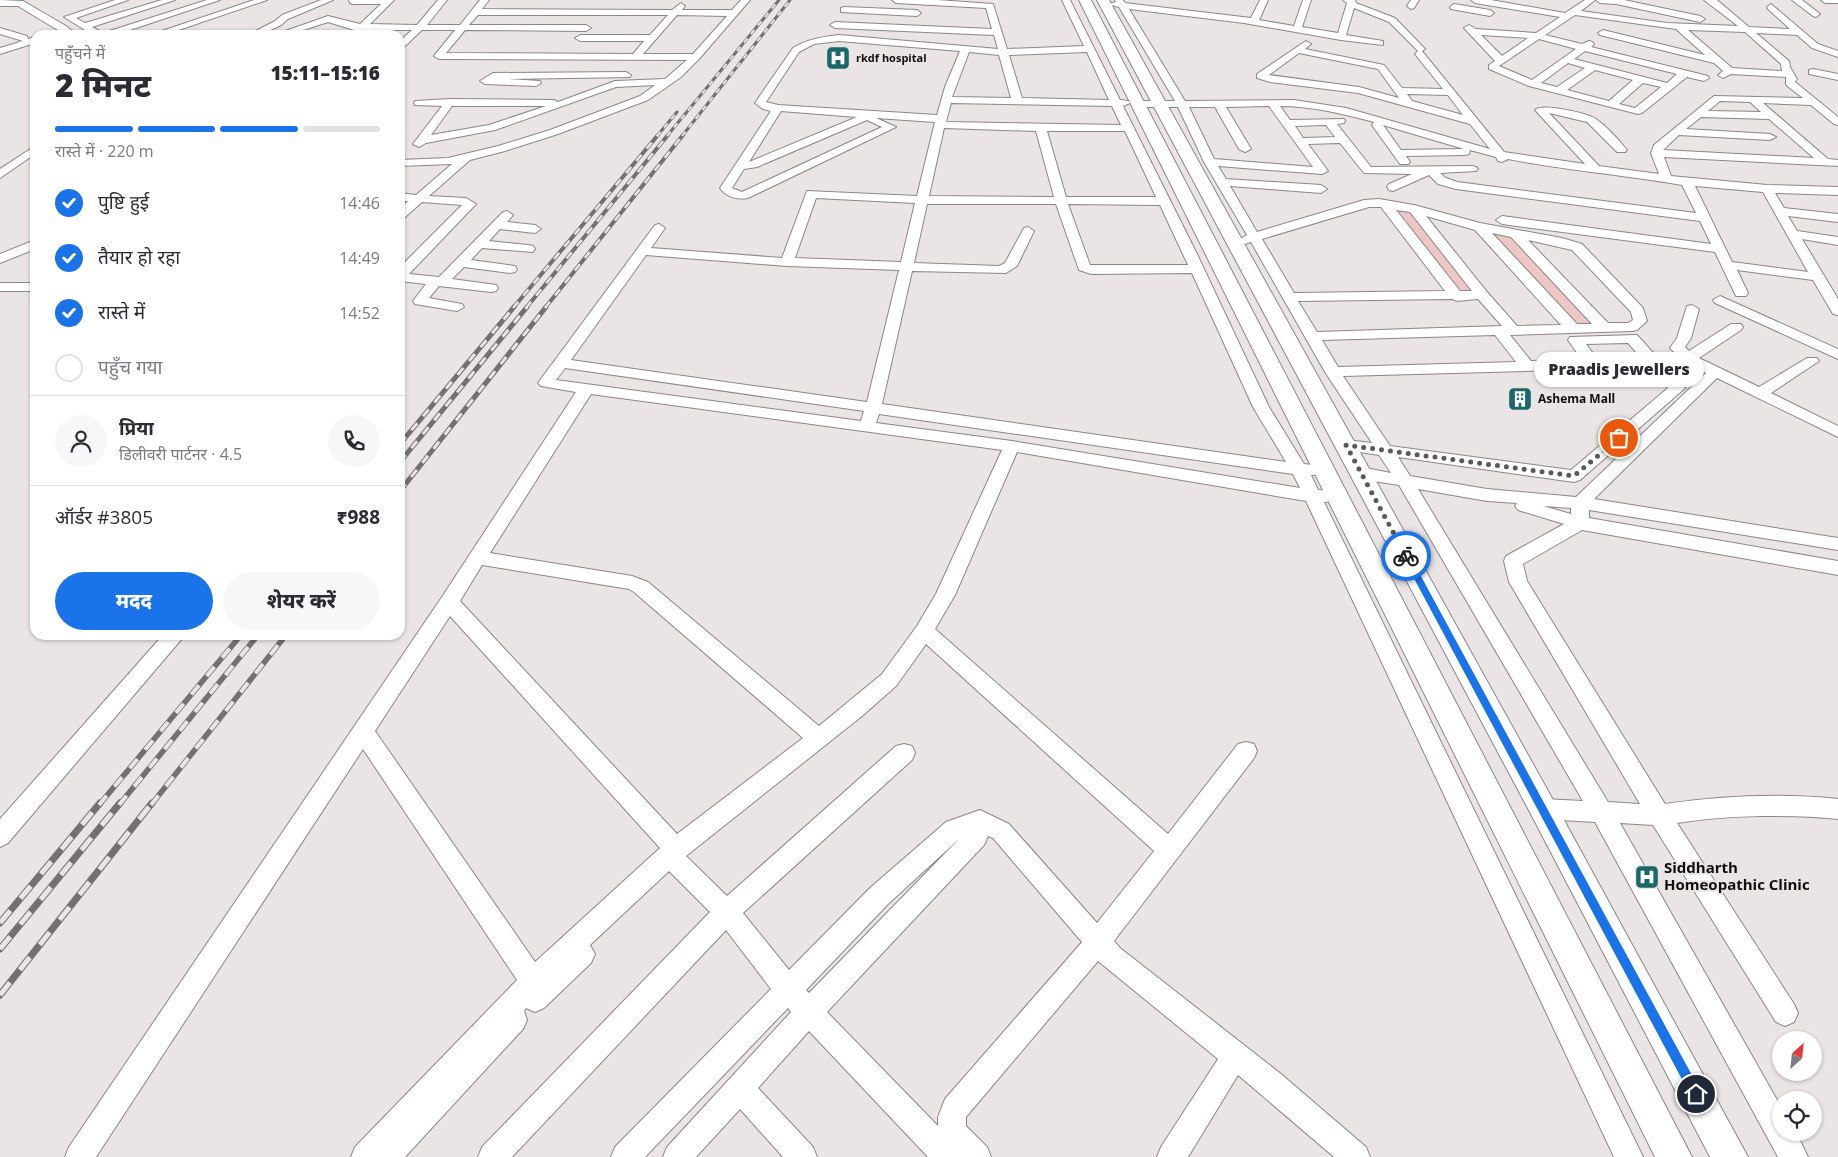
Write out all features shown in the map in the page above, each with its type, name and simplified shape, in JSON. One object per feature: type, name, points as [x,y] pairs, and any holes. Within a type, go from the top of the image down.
[{"type":"main road","points":[[1106,1],[1094,45],[1339,496],[1478,806],[1674,1157]]},
{"type":"main road","points":[[1106,1],[1159,104],[1346,445],[1730,1157]]},
{"type":"street","points":[[91,30],[68,17],[120,0],[190,24]]},
{"type":"street","points":[[84,26],[171,0]]},
{"type":"street","points":[[121,30],[216,0]]},
{"type":"street","points":[[171,30],[263,0]]},
{"type":"street","points":[[263,30],[278,23],[285,17],[329,0]]},
{"type":"street","points":[[346,8],[354,0],[389,0]]},
{"type":"street","points":[[356,30],[389,0]]},
{"type":"street","points":[[405,41],[443,0]]},
{"type":"street","points":[[485,0],[439,56],[476,57],[526,53],[567,57],[696,57]]},
{"type":"street","points":[[554,76],[580,38],[591,26],[605,0]]},
{"type":"street","points":[[632,12],[644,0]]},
{"type":"street","points":[[636,57],[660,25],[676,13],[687,0]]},
{"type":"street","points":[[405,163],[448,161],[502,149],[554,132],[644,98],[677,75],[696,57],[746,0]]},
{"type":"street","points":[[830,37],[850,0]]},
{"type":"street","points":[[896,0],[986,4],[990,6],[988,16],[997,32],[1016,100]]},
{"type":"street","points":[[1066,0],[1094,45],[1002,52],[864,42],[830,37],[808,43],[796,50],[760,103],[777,110],[940,122],[1041,128],[1127,128]]},
{"type":"street","points":[[1297,29],[1307,0]]},
{"type":"street","points":[[1475,0],[1561,14]]},
{"type":"street","points":[[1591,0],[1492,67],[1533,84],[1559,92],[1638,111],[1685,73]]},
{"type":"street","points":[[1600,0],[1678,5]]},
{"type":"street","points":[[1608,0],[1735,27]]},
{"type":"street","points":[[1796,0],[1816,14]]},
{"type":"street","points":[[1824,0],[1838,0]]},
{"type":"street","points":[[1830,0],[1838,6]]},
{"type":"street","points":[[1106,1],[1341,36],[1384,30],[1397,23],[1502,158]]},
{"type":"street","points":[[1106,1],[1182,104],[1210,162],[1256,237],[1333,372],[1404,480],[1600,811],[1794,1157]]},
{"type":"street","points":[[1254,22],[1261,1]]},
{"type":"street","points":[[1341,36],[1349,2],[1384,30]]},
{"type":"street","points":[[1704,3],[1714,2],[1735,27],[1788,73],[1838,112]]},
{"type":"street","points":[[0,4],[20,3],[66,30]]},
{"type":"street","points":[[1649,4],[1735,27]]},
{"type":"street","points":[[1197,6],[1203,15]]},
{"type":"street","points":[[1454,7],[1504,16],[1515,7]]},
{"type":"street","points":[[1771,7],[1807,39],[1820,48],[1838,54]]},
{"type":"street","points":[[844,10],[923,14]]},
{"type":"street","points":[[475,12],[735,13]]},
{"type":"street","points":[[1573,12],[1678,26],[1735,27],[1799,32]]},
{"type":"street","points":[[294,30],[328,19],[356,30],[462,27],[495,35],[591,26]]},
{"type":"street","points":[[1533,84],[1622,20]]},
{"type":"street","points":[[1464,23],[1500,60]]},
{"type":"street","points":[[835,25],[997,32]]},
{"type":"street","points":[[1791,25],[1811,29]]},
{"type":"street","points":[[1678,26],[1718,61],[1726,73],[1788,73],[1812,76],[1838,76]]},
{"type":"street","points":[[1384,30],[1380,60],[1408,103]]},
{"type":"street","points":[[0,31],[24,38]]},
{"type":"street","points":[[1472,32],[1538,36],[1704,78]]},
{"type":"street","points":[[1321,33],[1261,76],[1270,79],[1362,91],[1473,121]]},
{"type":"street","points":[[1603,33],[1718,61]]},
{"type":"street","points":[[476,57],[495,35]]},
{"type":"street","points":[[1807,39],[1821,37]]},
{"type":"street","points":[[580,38],[652,38]]},
{"type":"street","points":[[0,51],[30,42]]},
{"type":"street","points":[[1305,45],[1334,66],[1345,65],[1362,91]]},
{"type":"street","points":[[1485,46],[1518,48]]},
{"type":"street","points":[[866,427],[873,409],[940,122],[961,49]]},
{"type":"street","points":[[1812,76],[1815,59]]},
{"type":"street","points":[[1277,104],[1334,66],[1380,60]]},
{"type":"street","points":[[1567,60],[1667,86]]},
{"type":"street","points":[[1559,92],[1593,67]]},
{"type":"street","points":[[1788,73],[1790,83],[1838,122]]},
{"type":"street","points":[[523,102],[538,79],[554,76],[677,75]]},
{"type":"street","points":[[1611,105],[1641,79]]},
{"type":"street","points":[[422,140],[474,132],[511,122],[615,84],[666,82]]},
{"type":"street","points":[[1732,89],[1772,116],[1832,163]]},
{"type":"street","points":[[1400,91],[1450,92]]},
{"type":"street","points":[[1666,180],[1657,154],[1658,148],[1718,98],[1812,102]]},
{"type":"street","points":[[946,100],[1159,104],[1294,103],[1346,111],[1502,158],[1640,174],[1666,180]]},
{"type":"street","points":[[419,102],[565,103]]},
{"type":"street","points":[[405,160],[422,140],[444,123],[450,102]]},
{"type":"street","points":[[1127,103],[1127,128],[1164,201],[1261,407],[1299,469],[1478,806],[1629,1157]]},
{"type":"street","points":[[1219,104],[1246,149]]},
{"type":"street","points":[[1210,162],[1239,162],[1266,167],[1322,170],[1287,123],[1277,104]]},
{"type":"street","points":[[1277,104],[1358,119],[1465,152],[1502,158],[1646,180],[1767,189],[1838,191]]},
{"type":"street","points":[[741,166],[750,166],[867,116],[891,127],[742,196],[728,191],[726,188],[777,110]]},
{"type":"street","points":[[1575,146],[1621,150],[1591,120],[1550,110],[1540,110],[1595,168]]},
{"type":"street","points":[[1698,114],[1772,116]]},
{"type":"street","points":[[529,116],[554,132]]},
{"type":"street","points":[[1287,123],[1358,119]]},
{"type":"street","points":[[444,123],[511,122]]},
{"type":"street","points":[[1329,122],[1368,171],[1472,169]]},
{"type":"street","points":[[1377,125],[1410,171]]},
{"type":"street","points":[[1041,128],[1061,202],[1084,267],[1087,269],[1196,269]]},
{"type":"street","points":[[1676,132],[1770,137]]},
{"type":"street","points":[[1300,141],[1344,140]]},
{"type":"street","points":[[754,145],[792,149]]},
{"type":"street","points":[[1397,153],[1465,152]]},
{"type":"street","points":[[0,174],[30,153]]},
{"type":"street","points":[[1657,154],[1832,163]]},
{"type":"street","points":[[405,211],[465,158]]},
{"type":"street","points":[[405,194],[448,161]]},
{"type":"street","points":[[1393,187],[1430,170]]},
{"type":"street","points":[[1430,170],[1442,181],[1456,185],[1704,218]]},
{"type":"street","points":[[1222,182],[1321,189]]},
{"type":"street","points":[[1686,182],[1741,293]]},
{"type":"street","points":[[1767,189],[1838,311]]},
{"type":"street","points":[[787,262],[811,194],[923,200],[1164,201]]},
{"type":"street","points":[[405,197],[462,201],[470,204],[405,271]]},
{"type":"street","points":[[1234,242],[1368,203],[1385,204],[1480,222],[1620,235],[1719,249]]},
{"type":"street","points":[[1385,204],[1457,297]]},
{"type":"street","points":[[1609,205],[1620,235]]},
{"type":"street","points":[[1414,209],[1482,296],[1506,330],[1528,367]]},
{"type":"street","points":[[1779,211],[1838,218]]},
{"type":"street","points":[[457,306],[420,301],[461,263],[502,220],[535,229]]},
{"type":"street","points":[[1312,336],[1632,327],[1640,321],[1638,311],[1577,247],[1562,242],[1516,235],[1480,222]]},
{"type":"street","points":[[1480,222],[1573,329]]},
{"type":"street","points":[[659,228],[546,382],[1012,446],[1312,496],[1339,496]]},
{"type":"street","points":[[642,251],[787,262],[1006,269],[1012,262],[1028,231]]},
{"type":"street","points":[[1792,234],[1838,241]]},
{"type":"street","points":[[1516,235],[1604,328]]},
{"type":"street","points":[[479,244],[528,249]]},
{"type":"street","points":[[0,259],[30,246]]},
{"type":"street","points":[[461,263],[510,269]]},
{"type":"street","points":[[1727,265],[1818,277]]},
{"type":"street","points":[[405,277],[491,288]]},
{"type":"street","points":[[0,287],[30,287]]},
{"type":"street","points":[[1290,297],[1482,296]]},
{"type":"street","points":[[1720,300],[1838,355]]},
{"type":"street","points":[[1692,309],[1684,338],[1678,348],[1688,358],[1838,432]]},
{"type":"street","points":[[1688,358],[1736,327]]},
{"type":"street","points":[[1333,372],[1593,364],[1574,340],[1632,338],[1677,388],[1574,476],[1346,445]]},
{"type":"street","points":[[1759,394],[1812,361]]},
{"type":"street","points":[[561,363],[873,409],[1299,469],[1325,471]]},
{"type":"street","points":[[1715,372],[1580,513],[1513,561],[1518,582],[1659,815],[1785,1012]]},
{"type":"street","points":[[79,1157],[449,602],[586,389]]},
{"type":"street","points":[[382,1156],[534,982],[677,856],[889,680],[924,631],[945,595],[1012,446]]},
{"type":"street","points":[[1360,472],[1580,513],[1838,568]]},
{"type":"street","points":[[1580,513],[1838,544]]},
{"type":"street","points":[[477,558],[632,583],[641,587],[819,738]]},
{"type":"street","points":[[449,602],[727,912],[788,990],[948,1157]]},
{"type":"street","points":[[924,631],[1169,850]]},
{"type":"street","points":[[0,836],[171,640]]},
{"type":"street","points":[[382,1156],[541,992],[677,856],[871,710]]},
{"type":"street","points":[[363,731],[534,982]]},
{"type":"street","points":[[977,1157],[952,1132],[950,1119],[955,1109],[1098,942],[1246,751]]},
{"type":"street","points":[[492,1157],[727,912],[904,753]]},
{"type":"street","points":[[1543,809],[1659,815],[1700,809],[1801,806],[1838,809]]},
{"type":"street","points":[[677,1157],[809,1012],[976,838],[980,820]]},
{"type":"street","points":[[633,1154],[879,896],[954,829],[980,820],[1001,831],[1111,957],[1235,1056],[1356,1157]]},
{"type":"street","points":[[879,896],[901,915]]},
{"type":"street","points":[[1171,1157],[1235,1056]]},
{"type":"street","points":[[740,1089],[803,1157]]},
{"type":"shaded area","points":[[1392,207],[1410,210],[1475,292],[1460,294]]},
{"type":"shaded area","points":[[1487,231],[1510,237],[1596,326],[1575,326]]},
{"type":"railway","points":[[667,136],[779,0]]},
{"type":"railway","points":[[682,136],[790,0]]},
{"type":"railway","points":[[657,136],[677,112]]},
{"type":"railway","points":[[513,308],[658,135]]},
{"type":"railway","points":[[526,308],[668,135]]},
{"type":"railway","points":[[545,308],[683,135]]},
{"type":"railway","points":[[405,438],[514,307]]},
{"type":"railway","points":[[405,456],[527,307]]},
{"type":"railway","points":[[405,485],[546,307]]},
{"type":"railway","points":[[99,805],[237,640]]},
{"type":"railway","points":[[119,805],[254,640]]},
{"type":"railway","points":[[151,805],[282,640]]},
{"type":"railway","points":[[0,923],[100,803]]},
{"type":"railway","points":[[0,949],[120,803]]},
{"type":"railway","points":[[0,995],[152,803]]},
{"type":"way so far","points":[[1406,556],[1346,445],[1574,476],[1619,438]]},
{"type":"place","name":"rkdf hospital","points":[[838,58]]},
{"type":"place","name":"Ashema Mall","points":[[1520,399]]},
{"type":"place","name":"Praadis Jewellers","points":[[1619,438]]},
{"type":"place","name":"Siddharth Homeopathic Clinic","points":[[1647,877]]},
{"type":"route","points":[[1406,556],[1696,1094]]}]
